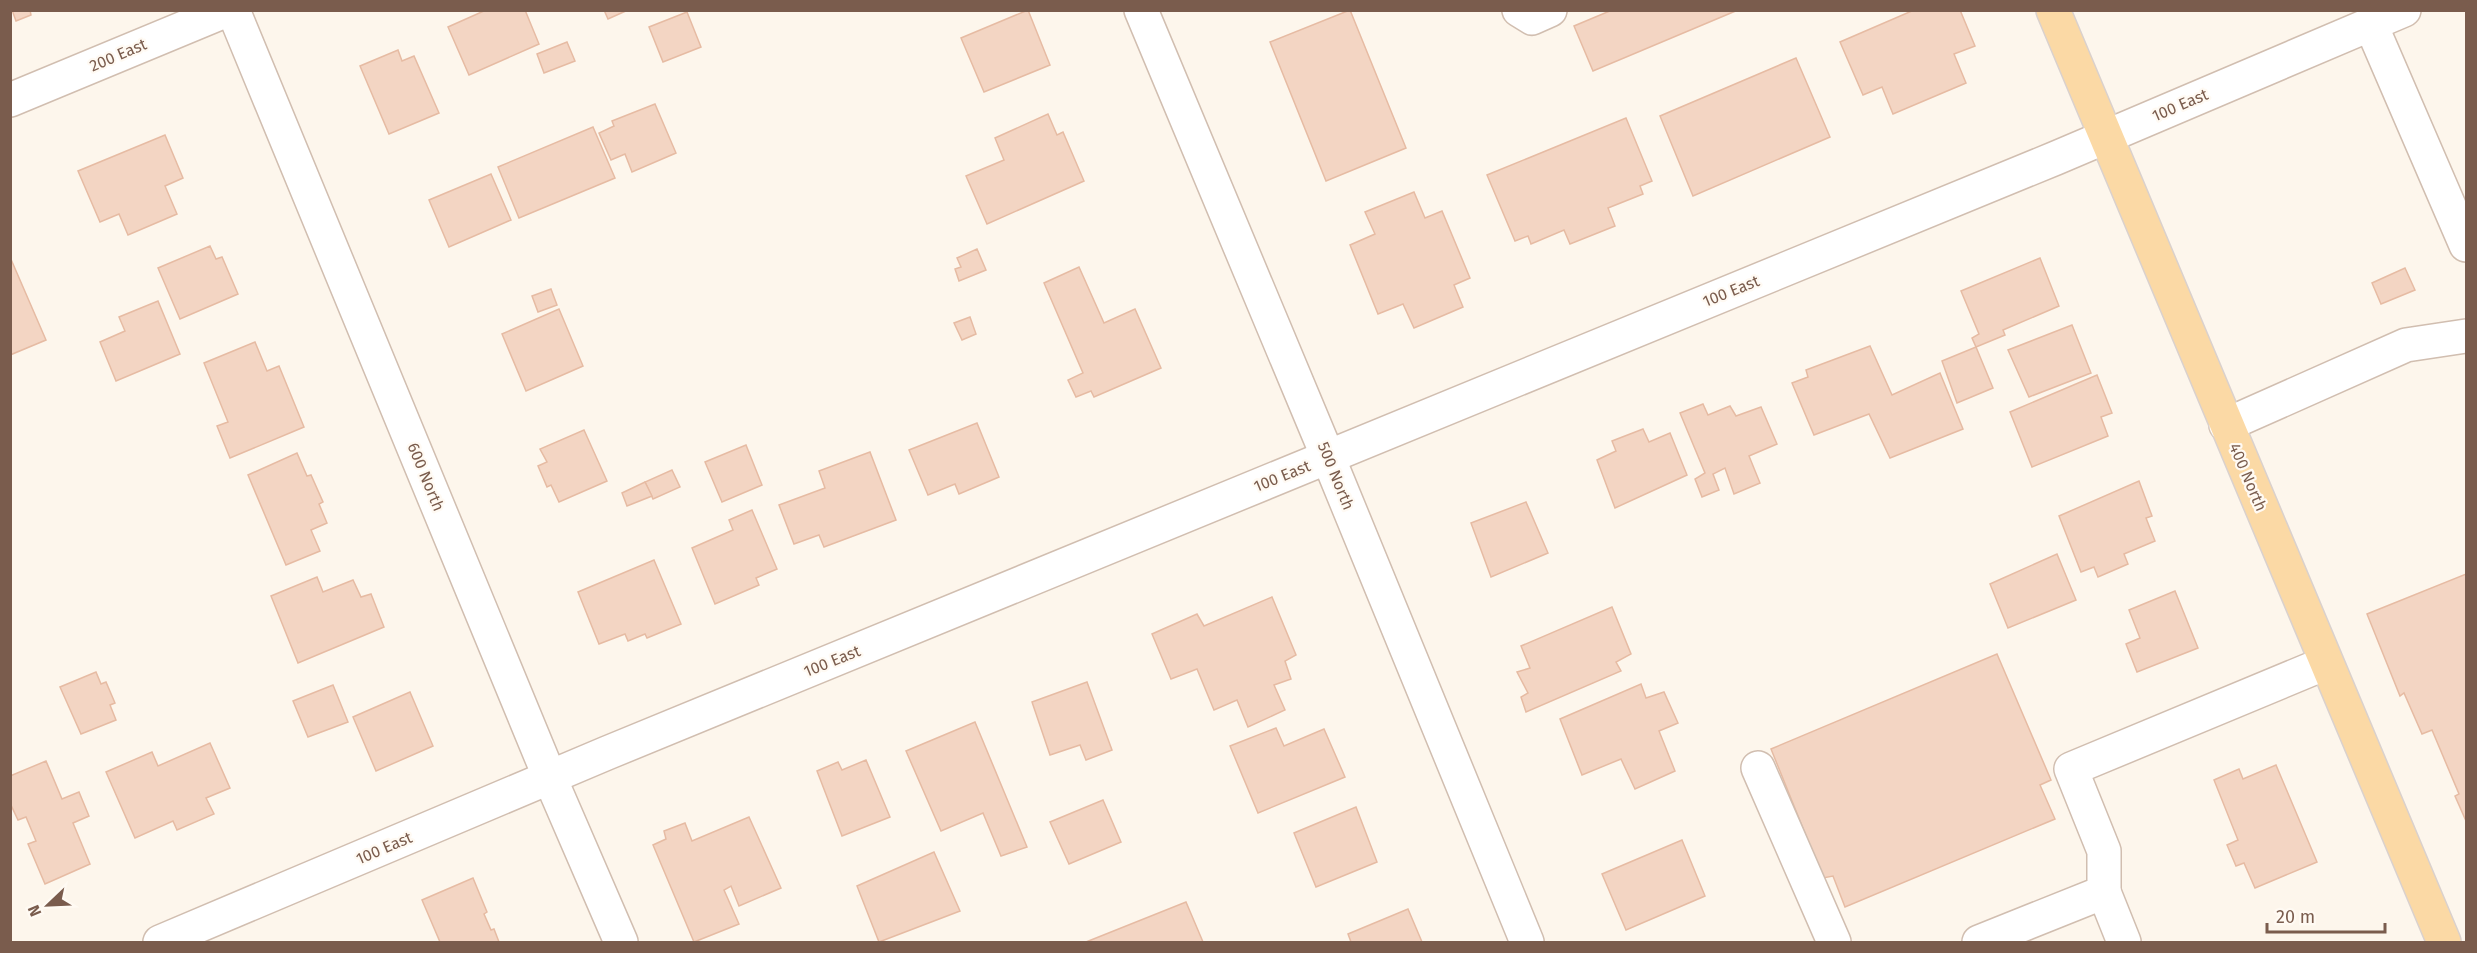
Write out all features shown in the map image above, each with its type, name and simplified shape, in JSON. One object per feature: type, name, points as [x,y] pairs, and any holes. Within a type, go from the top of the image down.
[{"type":"main road","name":"400 North","points":[[2053,10],[2444,942]]},
{"type":"street","name":"200 East","points":[[10,100],[226,10]]},
{"type":"street","name":"600 North","points":[[233,10],[550,778],[621,942]]},
{"type":"street","name":"500 North","points":[[1141,10],[1527,942]]},
{"type":"street","points":[[1519,10],[1532,18],[1550,10]]},
{"type":"street","name":"100 East","points":[[160,942],[550,778],[2106,138],[2404,10]]},
{"type":"street","points":[[2371,25],[2466,245]]},
{"type":"street","points":[[2226,425],[2406,345],[2466,336]]},
{"type":"street","points":[[2124,942],[2104,892],[2104,851],[2071,769],[2326,663]]},
{"type":"street","points":[[1758,768],[1834,942]]},
{"type":"street","points":[[1979,942],[2104,892]]},
{"type":"building","points":[[12,10],[30,10],[31,15],[16,21]]},
{"type":"building","points":[[486,10],[525,10],[539,44],[469,75],[448,27]]},
{"type":"building","points":[[604,10],[628,10],[608,19]]},
{"type":"building","points":[[1028,10],[1050,65],[984,92],[961,38]]},
{"type":"building","points":[[1350,10],[1406,148],[1326,181],[1270,42]]},
{"type":"building","points":[[1612,10],[1738,10],[1593,71],[1574,26]]},
{"type":"building","points":[[1914,10],[1960,10],[1975,46],[1954,54],[1966,83],[1893,114],[1882,87],[1863,95],[1840,42]]},
{"type":"building","points":[[687,12],[701,47],[663,62],[649,27]]},
{"type":"building","points":[[567,42],[575,61],[544,73],[537,54]]},
{"type":"building","points":[[398,50],[402,61],[414,56],[439,113],[389,134],[360,66]]},
{"type":"building","points":[[1796,58],[1830,137],[1693,196],[1660,116]]},
{"type":"building","points":[[655,104],[676,153],[632,172],[625,154],[611,160],[599,133],[614,126],[612,121]]},
{"type":"building","points":[[1048,114],[1057,135],[1063,132],[1084,181],[987,224],[966,176],[1004,160],[995,138]]},
{"type":"building","points":[[1626,118],[1652,181],[1640,186],[1643,194],[1608,208],[1615,226],[1570,244],[1564,230],[1531,244],[1528,236],[1515,241],[1487,175]]},
{"type":"building","points":[[593,127],[615,178],[519,218],[498,167]]},
{"type":"building","points":[[165,135],[183,178],[165,186],[177,214],[128,235],[119,214],[100,222],[78,171]]},
{"type":"building","points":[[491,174],[511,220],[449,247],[429,200]]},
{"type":"building","points":[[1414,192],[1425,218],[1442,211],[1470,278],[1454,285],[1463,307],[1414,328],[1403,304],[1378,314],[1350,245],[1375,234],[1365,212]]},
{"type":"building","points":[[210,246],[216,259],[222,257],[238,294],[180,319],[158,268]]},
{"type":"building","points":[[977,249],[986,270],[959,281],[955,269],[961,267],[957,258]]},
{"type":"building","points":[[10,257],[46,340],[10,355]]},
{"type":"building","points":[[2040,258],[2059,306],[2003,330],[2005,335],[1976,347],[1972,338],[1979,334],[1961,291]]},
{"type":"building","points":[[1079,267],[1104,323],[1135,309],[1161,368],[1094,397],[1091,391],[1076,397],[1068,380],[1083,373],[1044,283]]},
{"type":"building","points":[[2405,268],[2415,290],[2381,304],[2372,283]]},
{"type":"building","points":[[551,289],[557,305],[538,312],[532,296]]},
{"type":"building","points":[[158,301],[180,354],[116,381],[100,342],[125,331],[119,317]]},
{"type":"building","points":[[559,309],[583,366],[526,391],[502,334]]},
{"type":"building","points":[[970,317],[976,334],[962,340],[954,323]]},
{"type":"building","points":[[2072,325],[2091,373],[2029,397],[2008,350]]},
{"type":"building","points":[[255,342],[267,371],[279,366],[304,427],[230,458],[217,426],[228,422],[204,363]]},
{"type":"building","points":[[1870,346],[1892,395],[1940,373],[1963,429],[1890,458],[1869,414],[1814,435],[1792,383],[1808,377],[1806,370]]},
{"type":"building","points":[[1976,347],[1993,388],[1957,403],[1942,361]]},
{"type":"building","points":[[2097,375],[2112,413],[2101,417],[2108,436],[2032,467],[2010,412]]},
{"type":"building","points":[[1703,404],[1708,415],[1730,406],[1736,416],[1761,407],[1777,444],[1749,456],[1760,483],[1734,494],[1725,468],[1713,474],[1719,490],[1702,497],[1695,479],[1705,473],[1680,413]]},
{"type":"building","points":[[977,423],[999,477],[959,494],[955,484],[928,495],[909,450]]},
{"type":"building","points":[[1643,429],[1649,442],[1670,433],[1687,475],[1615,508],[1597,460],[1616,451],[1612,441]]},
{"type":"building","points":[[584,430],[607,481],[559,502],[551,485],[547,487],[538,466],[547,462],[540,449]]},
{"type":"building","points":[[746,445],[762,485],[722,502],[705,462]]},
{"type":"building","points":[[870,452],[896,520],[824,547],[819,535],[794,544],[779,505],[825,488],[819,471]]},
{"type":"building","points":[[297,453],[307,476],[311,475],[323,502],[319,504],[327,523],[311,530],[320,551],[286,565],[248,475]]},
{"type":"building","points":[[672,470],[680,487],[653,499],[645,482]]},
{"type":"building","points":[[2139,481],[2152,516],[2146,518],[2155,541],[2124,554],[2128,564],[2098,577],[2094,567],[2081,572],[2059,516]]},
{"type":"building","points":[[645,482],[652,496],[627,506],[622,493]]},
{"type":"building","points":[[1526,502],[1548,553],[1491,577],[1471,523]]},
{"type":"building","points":[[752,510],[777,569],[756,578],[759,585],[715,604],[692,548],[733,530],[729,520]]},
{"type":"building","points":[[2057,554],[2076,600],[2008,628],[1990,584]]},
{"type":"building","points":[[654,560],[681,624],[647,638],[645,634],[628,641],[625,634],[599,644],[578,592]]},
{"type":"building","points":[[2466,574],[2466,821],[2455,796],[2459,794],[2432,730],[2422,734],[2404,693],[2400,696],[2367,614]]},
{"type":"building","points":[[317,577],[323,592],[353,580],[361,597],[371,594],[384,627],[298,663],[271,596]]},
{"type":"building","points":[[2175,591],[2198,648],[2137,672],[2126,644],[2140,638],[2129,610]]},
{"type":"building","points":[[1272,597],[1296,655],[1285,661],[1291,679],[1274,685],[1285,710],[1248,727],[1237,700],[1214,710],[1197,669],[1171,679],[1152,634],[1197,614],[1204,626]]},
{"type":"building","points":[[1612,607],[1631,654],[1616,662],[1621,671],[1526,712],[1521,697],[1528,693],[1517,672],[1530,668],[1521,646]]},
{"type":"building","points":[[1997,654],[2051,780],[2040,785],[2055,819],[1845,907],[1833,876],[1823,878],[1771,749]]},
{"type":"building","points":[[96,672],[101,684],[106,682],[115,703],[110,705],[116,720],[81,734],[60,687]]},
{"type":"building","points":[[1087,682],[1112,750],[1086,760],[1080,745],[1050,755],[1032,702]]},
{"type":"building","points":[[1641,684],[1646,698],[1664,692],[1678,723],[1659,731],[1675,771],[1635,789],[1621,759],[1582,775],[1560,719]]},
{"type":"building","points":[[333,685],[348,722],[308,737],[293,701]]},
{"type":"building","points":[[410,692],[433,746],[376,771],[353,717]]},
{"type":"building","points":[[975,722],[1027,847],[1001,856],[983,813],[941,831],[906,751]]},
{"type":"building","points":[[1276,728],[1284,746],[1324,729],[1345,777],[1258,813],[1230,746]]},
{"type":"building","points":[[210,743],[230,788],[206,798],[214,814],[177,830],[173,821],[135,838],[106,772],[152,752],[158,766]]},
{"type":"building","points":[[866,760],[890,817],[842,836],[817,771],[838,762],[842,770]]},
{"type":"building","points":[[46,761],[62,799],[79,792],[89,816],[73,823],[90,864],[45,884],[28,844],[36,841],[26,817],[18,820],[10,803],[10,776]]},
{"type":"building","points":[[2276,765],[2317,862],[2255,888],[2244,863],[2236,866],[2227,845],[2238,840],[2214,780],[2239,769],[2243,779]]},
{"type":"building","points":[[1103,800],[1121,842],[1069,864],[1050,822]]},
{"type":"building","points":[[1356,807],[1377,862],[1316,887],[1294,833]]},
{"type":"building","points":[[749,817],[781,888],[739,906],[731,886],[724,890],[739,924],[694,942],[653,845],[666,839],[664,831],[685,823],[692,841]]},
{"type":"building","points":[[1682,840],[1705,896],[1626,930],[1602,874]]},
{"type":"building","points":[[934,852],[960,911],[879,942],[857,886]]},
{"type":"building","points":[[473,878],[487,912],[484,914],[499,942],[440,942],[422,900]]},
{"type":"building","points":[[1186,902],[1203,942],[1086,942]]},
{"type":"building","points":[[1408,909],[1422,942],[1351,942],[1348,934]]}]
